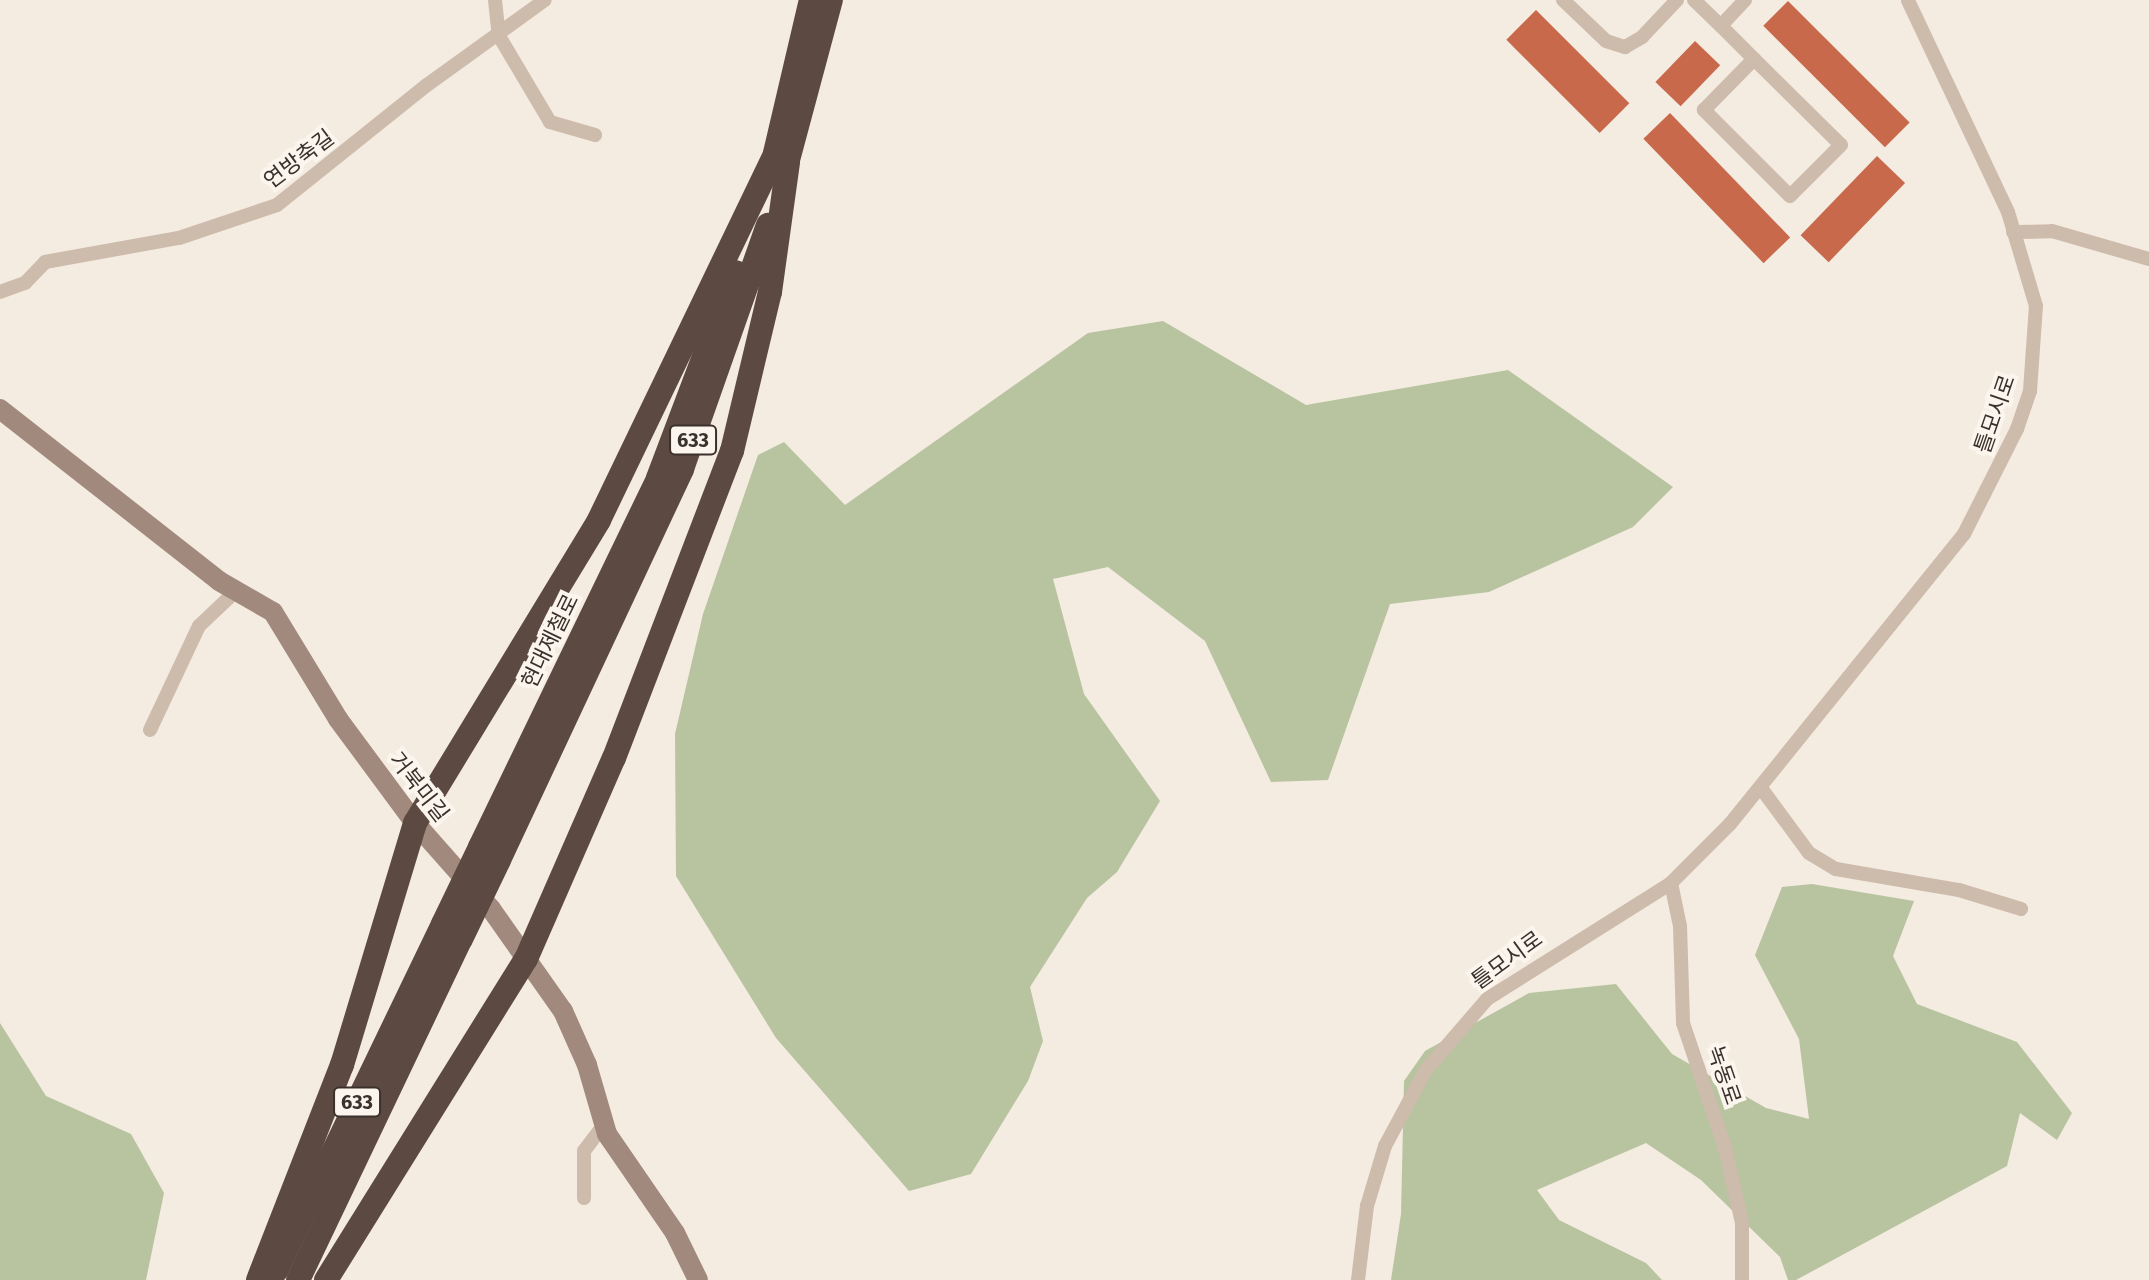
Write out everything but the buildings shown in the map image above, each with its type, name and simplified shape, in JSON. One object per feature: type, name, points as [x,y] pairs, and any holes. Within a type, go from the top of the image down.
[{"type":"highway","name":"633","points":[[782,157],[811,0]]},
{"type":"highway","name":"633","points":[[271,1280],[452,932],[682,469],[831,0]]},
{"type":"highway","points":[[258,1280],[342,1065],[415,823],[599,520],[782,157]]},
{"type":"highway","points":[[326,1280],[526,959],[711,516],[751,384],[782,157]]},
{"type":"highway","name":"633","points":[[298,1280],[452,932]]},
{"type":"street","points":[[495,0],[499,36],[550,122],[595,135]]},
{"type":"street","name":"연방축길","points":[[0,292],[25,283],[45,262],[179,238],[277,205],[427,85],[545,0]]},
{"type":"street","points":[[1563,0],[1606,41],[1625,47],[1642,37],[1677,0]]},
{"type":"street","points":[[1694,0],[1721,26],[1841,145],[1790,196],[1704,110],[1754,59]]},
{"type":"street","points":[[1721,26],[1745,0]]},
{"type":"street","name":"틀모시로","points":[[1358,1280],[1367,1206],[1385,1146],[1426,1070],[1487,999],[1671,883],[1761,788],[1964,534],[1991,487],[2030,391],[2037,339],[2036,306],[2013,232],[1967,119],[1908,0]]},
{"type":"street","points":[[2013,232],[2052,231],[2149,259]]},
{"type":"street","name":"거북미길","points":[[0,409],[236,591],[273,612],[338,719],[415,823],[491,909],[563,1011],[587,1065],[604,1124],[638,1186],[675,1233],[698,1280]]},
{"type":"street","points":[[150,730],[199,626],[236,591]]},
{"type":"street","points":[[1761,788],[1809,853],[1836,869],[1959,890],[2021,909]]},
{"type":"street","name":"녹동로","points":[[1671,883],[1680,926],[1683,1023],[1725,1148],[1742,1223],[1742,1280]]},
{"type":"street","points":[[584,1198],[584,1151],[604,1124]]},
{"type":"green space","points":[[1163,321],[1306,405],[1508,370],[1673,487],[1633,527],[1489,592],[1390,604],[1328,780],[1271,782],[1205,641],[1108,567],[1053,579],[1084,694],[1160,801],[1117,872],[1087,898],[1030,987],[1043,1041],[1028,1081],[971,1174],[909,1191],[776,1038],[676,876],[675,734],[703,614],[758,455],[784,442],[845,505],[1088,333]]},
{"type":"green space","points":[[1812,884],[1914,901],[1893,956],[1917,1004],[2017,1042],[2072,1113],[2057,1140],[2020,1113],[2007,1166],[1796,1280],[1788,1280],[1780,1257],[1701,1180],[1646,1143],[1537,1190],[1559,1220],[1646,1263],[1662,1280],[1391,1280],[1401,1214],[1404,1081],[1425,1051],[1529,993],[1616,984],[1672,1054],[1766,1108],[1809,1119],[1799,1039],[1755,955],[1782,887]]},
{"type":"green space","points":[[0,1023],[46,1096],[131,1134],[164,1193],[146,1280],[0,1280]]}]
